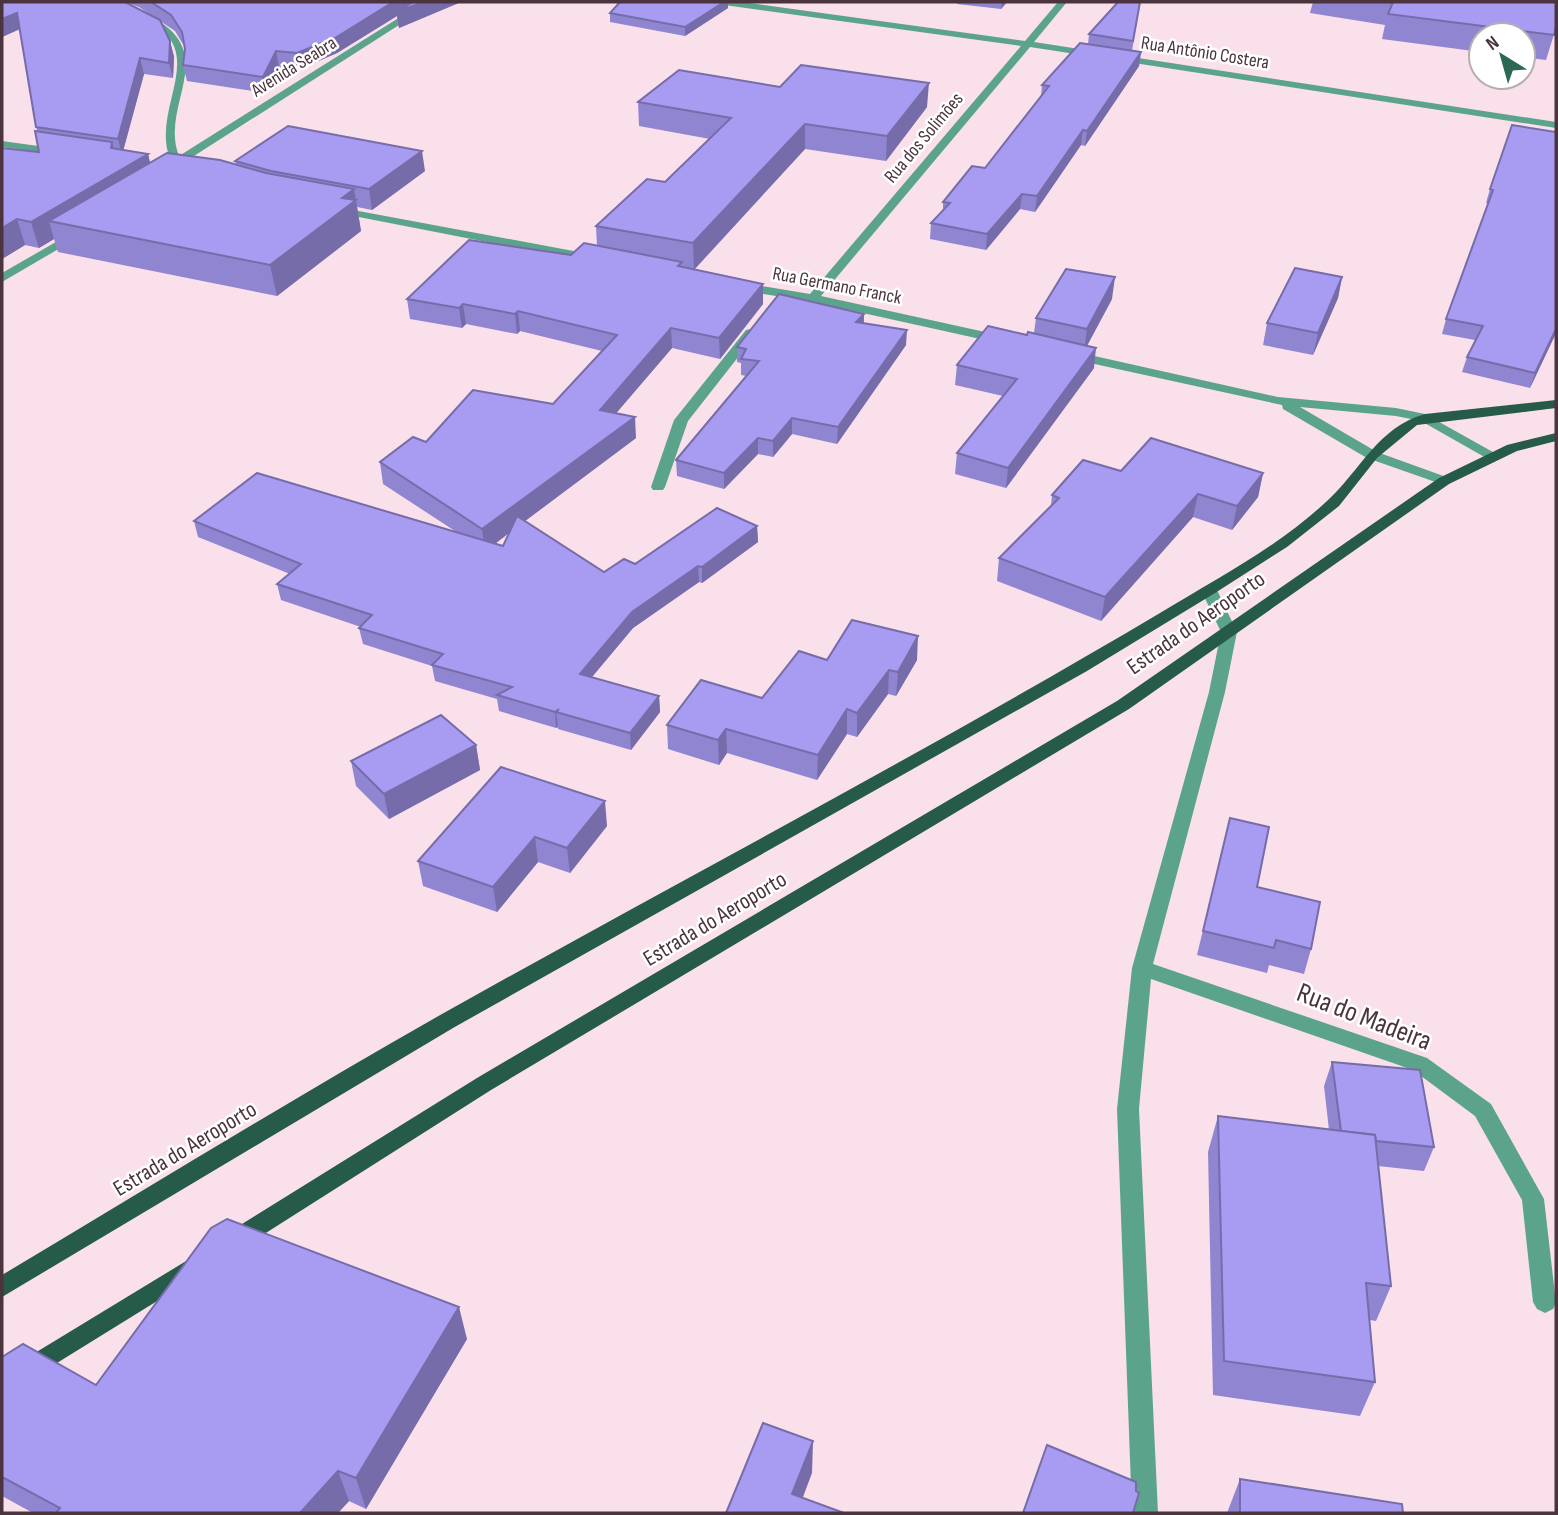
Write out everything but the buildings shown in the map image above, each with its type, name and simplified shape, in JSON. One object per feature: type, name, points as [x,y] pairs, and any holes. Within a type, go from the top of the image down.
[{"type":"main road","points":[[1425,418],[1556,404]]},
{"type":"main road","name":"Estrada do Aeroporto","points":[[2,1287],[446,1022],[1081,667],[1209,590],[1282,544],[1334,503],[1372,455],[1412,422],[1425,418]]},
{"type":"main road","points":[[1444,481],[1493,456],[1541,439],[1556,437]]},
{"type":"main road","name":"Estrada do Aeroporto","points":[[2,1386],[484,1084],[1123,705],[1444,481]]},
{"type":"street","name":"Avenida Seabra","points":[[113,2],[146,16],[176,41],[181,56],[169,150],[179,170],[430,2]]},
{"type":"street","name":"Rua Antônio Costera","points":[[724,2],[1028,44],[1556,125]]},
{"type":"street","name":"Rua dos Solimões","points":[[813,298],[1063,2]]},
{"type":"street","points":[[2,144],[66,153]]},
{"type":"street","points":[[326,207],[608,261]]},
{"type":"street","points":[[2,278],[81,231]]},
{"type":"street","name":"Rua Germano Franck","points":[[728,284],[778,299],[813,298],[1013,342]]},
{"type":"street","points":[[658,487],[681,420],[760,321]]},
{"type":"street","points":[[1052,351],[1278,401],[1396,412],[1425,418],[1493,456]]},
{"type":"street","points":[[1278,401],[1372,455],[1444,481]]},
{"type":"street","points":[[1145,1513],[1128,1110],[1142,968],[1217,692],[1229,632],[1209,590]]},
{"type":"street","name":"Rua do Madeira","points":[[1142,968],[1420,1064],[1483,1110],[1533,1199],[1545,1302]]}]
